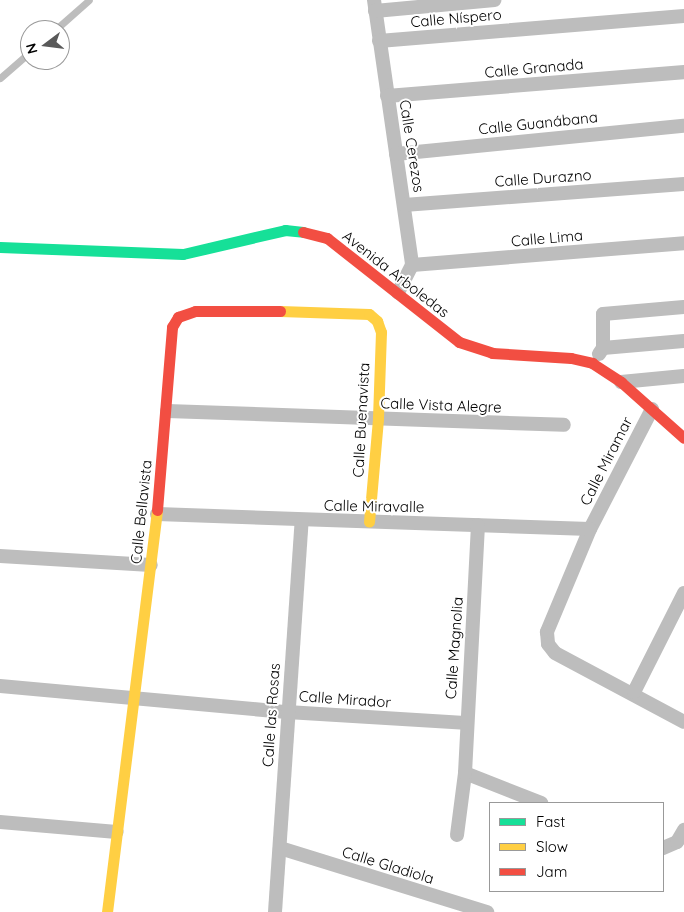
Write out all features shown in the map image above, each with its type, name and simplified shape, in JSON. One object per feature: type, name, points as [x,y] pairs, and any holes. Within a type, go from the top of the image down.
[{"type":"street","points":[[374,5],[494,0]]},
{"type":"street","name":"Calle Cerezos","points":[[374,5],[412,265]]},
{"type":"street","name":"Calle Níspero","points":[[379,41],[684,16]]},
{"type":"street","name":"Calle Granada","points":[[387,96],[684,72]]},
{"type":"street","name":"Calle Guanábana","points":[[396,154],[684,126]]},
{"type":"street","name":"Calle Durazno","points":[[404,205],[684,184]]},
{"type":"street","name":"Avenida Arboledas","points":[[0,247],[183,254],[292,231],[327,238],[398,293],[422,315],[474,350],[592,363],[621,382],[684,438]]},
{"type":"street","name":"Calle Lima","points":[[412,265],[684,243]]},
{"type":"street","points":[[398,293],[412,265]]},
{"type":"street","points":[[592,363],[603,348],[603,314],[684,307]]},
{"type":"street","name":"Calle Bellavista","points":[[108,912],[157,514],[167,410],[172,327],[178,317],[194,310],[368,314],[377,321]]},
{"type":"street","name":"Calle Buenavista","points":[[369,522],[378,419],[381,332],[377,321]]},
{"type":"street","points":[[603,348],[684,341]]},
{"type":"street","points":[[621,382],[684,376]]},
{"type":"street","name":"Calle Miramar","points":[[652,409],[590,529],[547,632],[548,644],[554,653],[634,692],[684,722]]},
{"type":"street","name":"Calle Vista Alegre","points":[[167,410],[564,425]]},
{"type":"street","name":"Calle Miravalle","points":[[157,514],[590,529]]},
{"type":"street","name":"Calle las Rosas","points":[[276,912],[287,712],[302,520]]},
{"type":"street","name":"Calle Magnolia","points":[[457,835],[465,774],[465,723],[478,525]]},
{"type":"street","points":[[0,556],[150,565]]},
{"type":"street","points":[[634,692],[684,593]]},
{"type":"street","name":"Calle Mirador","points":[[0,686],[134,696],[287,712],[465,723]]},
{"type":"street","points":[[465,774],[538,802]]},
{"type":"street","points":[[0,822],[117,832]]},
{"type":"street","points":[[664,848],[677,842],[684,830]]},
{"type":"street","name":"Calle Gladiola","points":[[280,848],[487,912]]},
{"type":"lane","points":[[66,20],[89,0]]},
{"type":"lane","points":[[0,78],[20,61]]},
{"type":"traffic: fast","points":[[0,247],[183,254],[285,230],[303,232]]},
{"type":"traffic: slow","points":[[280,311],[369,314],[377,321],[381,332],[378,419],[369,522]]},
{"type":"traffic: slow","points":[[107,912],[157,510]]},
{"type":"traffic: jam","points":[[303,232],[327,238],[459,342],[492,353],[571,358],[592,363],[621,382],[684,438]]},
{"type":"traffic: jam","points":[[157,510],[172,327],[178,317],[195,311],[280,311]]}]
